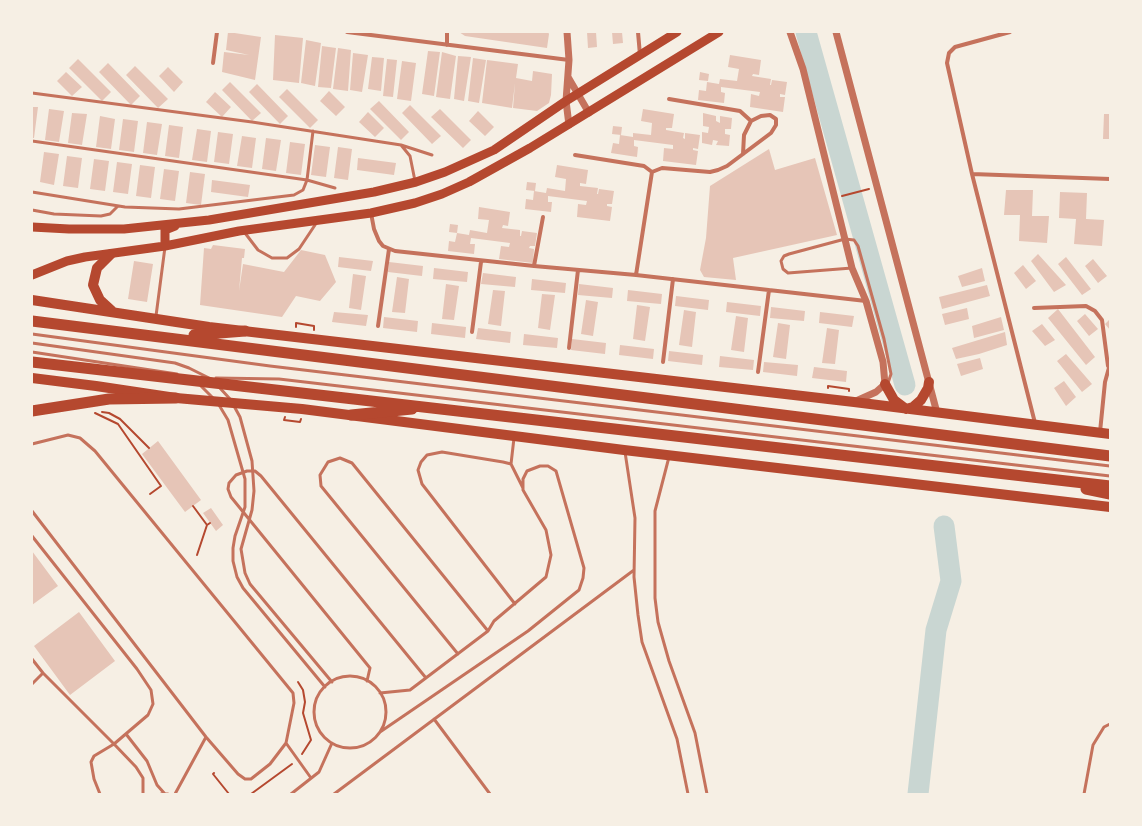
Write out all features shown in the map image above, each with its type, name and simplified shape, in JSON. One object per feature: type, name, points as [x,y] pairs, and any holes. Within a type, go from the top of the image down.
[{"type":"highway","points":[[111,254],[97,268],[93,285],[100,300],[112,311]]},
{"type":"highway","points":[[32,300],[245,331],[854,402],[1105,434]]},
{"type":"highway","points":[[32,321],[172,337],[613,395],[1110,456]]},
{"type":"highway","points":[[172,337],[245,331]]},
{"type":"highway","points":[[32,362],[432,406],[1110,486]]},
{"type":"highway","points":[[32,378],[176,398],[302,409],[624,450],[670,454],[1110,507]]},
{"type":"highway","points":[[906,409],[913,407],[922,400],[928,388],[929,382]]},
{"type":"highway","points":[[886,386],[894,400],[906,409]]},
{"type":"highway","points":[[32,411],[110,399],[176,398]]},
{"type":"highway","points":[[351,415],[432,406]]},
{"type":"highway","points":[[995,472],[1110,494]]},
{"type":"main road","points":[[165,246],[165,232],[168,228],[374,192],[416,182],[452,170],[494,150],[566,101],[677,32]]},
{"type":"main road","points":[[33,275],[67,261],[165,246],[244,231],[371,213],[415,203],[469,182],[589,113],[719,32]]},
{"type":"main road","points":[[32,227],[69,229],[124,228],[209,220]]},
{"type":"street","points":[[214,63],[217,32]]},
{"type":"street","points":[[347,32],[569,60]]},
{"type":"street","points":[[447,32],[448,45]]},
{"type":"street","points":[[567,32],[569,60],[566,101],[569,125]]},
{"type":"street","points":[[638,32],[640,54]]},
{"type":"street","points":[[790,32],[802,69],[852,268],[866,301],[883,362],[886,386],[854,402]]},
{"type":"street","points":[[836,32],[937,413]]},
{"type":"street","points":[[1010,32],[955,46],[951,49],[947,57],[948,69],[972,174],[1035,426]]},
{"type":"street","points":[[568,77],[589,113]]},
{"type":"street","points":[[669,99],[740,111],[751,121]]},
{"type":"street","points":[[652,172],[662,168],[710,172],[727,166],[743,154],[771,133],[776,125],[776,119],[770,116],[760,116],[751,121],[744,135],[743,154]]},
{"type":"street","points":[[575,155],[644,166],[652,172]]},
{"type":"street","points":[[636,275],[652,172]]},
{"type":"street","points":[[972,174],[1110,179]]},
{"type":"street","points":[[371,213],[376,236],[383,246],[395,251],[481,262],[636,275],[866,301]]},
{"type":"street","points":[[534,266],[543,217]]},
{"type":"street","points":[[378,326],[389,249]]},
{"type":"street","points":[[472,332],[481,262]]},
{"type":"street","points":[[569,348],[578,270]]},
{"type":"street","points":[[663,362],[673,279]]},
{"type":"street","points":[[758,372],[769,290]]},
{"type":"street","points":[[1034,308],[1086,306],[1095,311],[1102,320],[1109,365],[1105,434]]},
{"type":"lane","points":[[32,92],[313,131],[401,145],[432,154]]},
{"type":"lane","points":[[32,192],[118,206],[150,209],[179,209],[294,195],[303,190],[307,180],[313,131]]},
{"type":"lane","points":[[32,141],[307,180],[335,188]]},
{"type":"lane","points":[[401,145],[410,156],[416,182]]},
{"type":"lane","points":[[32,210],[54,214],[101,216],[110,214],[118,206]]},
{"type":"lane","points":[[244,231],[258,250],[272,258],[287,258],[299,249],[318,220]]},
{"type":"lane","points":[[852,268],[788,273],[781,265],[784,256],[789,254],[845,239],[854,240],[866,272],[890,365],[891,374],[886,386]]},
{"type":"lane","points":[[156,318],[165,246]]},
{"type":"lane","points":[[32,334],[270,366],[1110,466]]},
{"type":"lane","points":[[32,343],[175,364],[202,374],[223,390],[232,402],[240,417],[252,461],[254,491],[252,510],[241,549],[245,573],[250,584],[332,682]]},
{"type":"lane","points":[[32,352],[174,373],[195,381],[213,397],[222,408],[228,420],[245,479],[244,507],[233,548],[233,561],[237,577],[243,588],[325,687]]},
{"type":"lane","points":[[176,377],[279,379],[1110,476]]},
{"type":"lane","points":[[32,444],[68,435],[80,438],[95,451],[293,693],[294,703],[286,743],[270,764],[251,779],[245,779],[238,774],[206,736],[32,511]]},
{"type":"lane","points":[[380,692],[410,690],[488,631],[494,621],[516,604],[546,577],[551,555],[546,530],[511,464],[514,436]]},
{"type":"lane","points":[[624,450],[631,485],[635,518],[634,570],[642,642],[676,739],[688,794]]},
{"type":"lane","points":[[511,464],[442,452],[427,455],[421,462],[418,477],[516,604]]},
{"type":"lane","points":[[670,454],[655,512],[655,598],[658,622],[670,662],[695,733],[707,794]]},
{"type":"lane","points":[[458,654],[321,486],[320,475],[328,462],[340,458],[352,463],[488,631]]},
{"type":"lane","points":[[380,732],[384,723],[386,712],[384,702],[380,692],[367,681],[355,677],[343,677],[325,687],[318,695],[315,705],[315,716],[317,727],[323,736],[332,743],[342,747],[352,748],[363,746],[373,740],[380,732],[528,631],[579,590],[584,568],[556,471],[548,466],[540,466],[527,471],[523,479],[524,490]]},
{"type":"lane","points":[[367,681],[370,668],[231,497],[228,489],[229,483],[236,475],[247,471],[255,471],[261,476],[426,678]]},
{"type":"lane","points":[[32,536],[137,669],[151,690],[153,704],[148,715],[114,744],[98,753],[91,762],[94,779],[100,794]]},
{"type":"lane","points":[[334,794],[634,570]]},
{"type":"lane","points":[[32,659],[43,673],[136,767],[143,778],[143,794]]},
{"type":"lane","points":[[32,684],[43,673]]},
{"type":"lane","points":[[434,719],[490,794]]},
{"type":"lane","points":[[1084,794],[1093,745],[1101,731],[1110,724]]},
{"type":"lane","points":[[126,734],[147,762],[157,785],[166,794]]},
{"type":"lane","points":[[176,794],[206,736]]},
{"type":"lane","points":[[286,743],[311,778]]},
{"type":"lane","points":[[290,794],[319,772],[332,743]]},
{"type":"lane","points":[[161,794],[166,794]]},
{"type":"path","points":[[841,197],[871,189]]},
{"type":"path","points":[[296,324],[314,326]]},
{"type":"path","points":[[828,386],[849,389]]},
{"type":"path","points":[[91,411],[114,410]]},
{"type":"path","points":[[91,411],[110,414],[120,419],[149,448]]},
{"type":"path","points":[[91,411],[118,424],[161,486],[150,494]]},
{"type":"path","points":[[277,416],[293,417]]},
{"type":"path","points":[[284,420],[300,422]]},
{"type":"path","points":[[193,506],[207,525]]},
{"type":"path","points":[[198,555],[207,525],[210,523]]},
{"type":"path","points":[[214,773],[213,774],[229,794]]},
{"type":"building","points":[[228,32],[261,37],[255,80],[222,72],[224,52],[249,55],[226,50]]},
{"type":"building","points":[[459,32],[548,32],[549,34],[547,48],[465,36]]},
{"type":"building","points":[[587,32],[596,32],[597,47],[588,48]]},
{"type":"building","points":[[612,32],[622,32],[623,43],[613,44]]},
{"type":"building","points":[[275,35],[303,38],[299,83],[273,80]]},
{"type":"building","points":[[306,40],[321,43],[315,86],[301,83]]},
{"type":"building","points":[[322,46],[336,48],[331,88],[318,87]]},
{"type":"building","points":[[338,48],[351,50],[348,91],[333,89]]},
{"type":"building","points":[[428,51],[440,52],[434,96],[422,94]]},
{"type":"building","points":[[442,52],[456,56],[450,99],[436,97]]},
{"type":"building","points":[[353,53],[368,55],[362,92],[350,90]]},
{"type":"building","points":[[730,55],[761,60],[759,75],[753,74],[752,76],[771,79],[770,85],[772,80],[787,82],[785,95],[780,94],[780,97],[785,97],[783,112],[750,107],[751,94],[759,96],[760,92],[721,87],[721,92],[725,93],[724,103],[698,100],[699,90],[706,91],[707,82],[719,84],[720,79],[737,81],[739,69],[728,67]]},
{"type":"building","points":[[458,56],[471,57],[464,101],[454,99]]},
{"type":"building","points":[[372,57],[384,58],[381,91],[368,89]]},
{"type":"building","points":[[473,58],[486,60],[479,103],[468,101]]},
{"type":"building","points":[[78,59],[111,92],[102,101],[69,68]]},
{"type":"building","points":[[387,59],[397,60],[393,97],[383,96]]},
{"type":"building","points":[[487,60],[518,64],[516,78],[532,81],[533,71],[552,74],[549,103],[537,111],[513,108],[515,83],[512,108],[482,103]]},
{"type":"building","points":[[402,61],[416,63],[411,101],[397,99]]},
{"type":"building","points":[[108,63],[140,96],[131,105],[99,72]]},
{"type":"building","points":[[135,66],[168,99],[158,108],[126,75]]},
{"type":"building","points":[[168,67],[183,82],[174,92],[159,76]]},
{"type":"building","points":[[66,72],[82,87],[72,96],[57,81]]},
{"type":"building","points":[[700,72],[709,74],[708,81],[699,80]]},
{"type":"building","points":[[230,82],[261,113],[252,121],[222,90]]},
{"type":"building","points":[[257,84],[288,116],[280,124],[249,92]]},
{"type":"building","points":[[287,89],[318,120],[310,128],[279,97]]},
{"type":"building","points":[[329,91],[345,107],[336,116],[320,101]]},
{"type":"building","points":[[215,92],[231,107],[222,117],[206,102]]},
{"type":"building","points":[[379,101],[409,132],[401,140],[370,109]]},
{"type":"building","points":[[410,105],[441,136],[432,144],[402,113]]},
{"type":"building","points":[[32,107],[38,107],[34,138],[32,138]]},
{"type":"building","points":[[49,109],[64,111],[59,142],[45,140]]},
{"type":"building","points":[[440,109],[471,140],[463,148],[431,117]]},
{"type":"building","points":[[643,109],[674,114],[672,128],[666,128],[666,130],[684,133],[683,138],[685,139],[685,133],[700,135],[698,149],[693,148],[693,150],[698,151],[696,165],[663,161],[664,148],[673,149],[673,145],[634,140],[634,146],[638,147],[637,157],[611,153],[613,143],[619,144],[620,135],[633,137],[633,133],[651,135],[652,123],[641,121]]},
{"type":"building","points":[[478,111],[494,127],[485,136],[469,121]]},
{"type":"building","points":[[368,112],[384,128],[375,137],[359,122]]},
{"type":"building","points":[[72,113],[87,114],[82,145],[68,143]]},
{"type":"building","points":[[703,113],[716,116],[716,121],[720,123],[720,116],[732,118],[731,129],[725,129],[725,134],[730,135],[729,146],[716,145],[718,141],[713,140],[712,145],[702,143],[702,132],[708,133],[709,127],[703,126]]},
{"type":"building","points":[[1104,114],[1110,114],[1110,139],[1103,139]]},
{"type":"building","points":[[100,116],[115,119],[111,149],[96,147]]},
{"type":"building","points":[[123,119],[138,121],[134,152],[119,150]]},
{"type":"building","points":[[147,122],[162,124],[157,155],[143,153]]},
{"type":"building","points":[[169,125],[183,127],[179,158],[165,156]]},
{"type":"building","points":[[613,126],[622,127],[621,135],[612,134]]},
{"type":"building","points":[[197,129],[211,131],[207,162],[192,160]]},
{"type":"building","points":[[218,132],[233,134],[229,164],[214,162]]},
{"type":"building","points":[[242,136],[256,138],[252,168],[237,166]]},
{"type":"building","points":[[266,138],[281,140],[276,171],[262,169]]},
{"type":"building","points":[[290,142],[305,144],[301,175],[286,173]]},
{"type":"building","points":[[315,145],[330,147],[326,177],[311,175]]},
{"type":"building","points":[[338,147],[352,149],[348,180],[334,178]]},
{"type":"building","points":[[769,149],[775,170],[815,158],[837,235],[733,258],[736,280],[704,277],[700,270],[706,238],[710,186]]},
{"type":"building","points":[[44,152],[59,154],[54,185],[40,182]]},
{"type":"building","points":[[67,156],[82,158],[78,188],[63,186]]},
{"type":"building","points":[[358,158],[396,163],[394,175],[357,170]]},
{"type":"building","points":[[94,159],[109,161],[105,191],[90,189]]},
{"type":"building","points":[[117,162],[132,164],[128,194],[113,192]]},
{"type":"building","points":[[140,165],[155,167],[151,198],[136,196]]},
{"type":"building","points":[[557,165],[588,170],[586,184],[580,183],[580,186],[598,188],[597,194],[599,189],[614,191],[612,204],[607,204],[607,206],[612,207],[610,221],[577,217],[578,204],[586,205],[587,201],[548,196],[548,202],[552,202],[551,212],[525,209],[526,199],[533,200],[534,191],[546,193],[547,188],[565,191],[566,179],[555,177]]},
{"type":"building","points":[[164,169],[179,171],[175,201],[160,199]]},
{"type":"building","points":[[190,172],[205,174],[201,205],[186,203]]},
{"type":"building","points":[[212,180],[250,185],[248,197],[211,192]]},
{"type":"building","points":[[527,182],[536,183],[535,191],[526,190]]},
{"type":"building","points":[[1006,190],[1033,190],[1032,216],[1049,216],[1047,243],[1019,241],[1020,215],[1004,215]]},
{"type":"building","points":[[1060,192],[1087,193],[1086,219],[1104,220],[1102,246],[1074,244],[1076,219],[1059,218]]},
{"type":"building","points":[[479,207],[510,212],[508,226],[503,225],[502,228],[520,230],[520,236],[522,231],[537,233],[535,246],[530,246],[529,248],[534,249],[533,263],[499,259],[501,246],[509,247],[510,243],[471,238],[470,244],[475,244],[474,254],[448,251],[449,241],[455,242],[457,233],[469,235],[470,230],[487,233],[489,220],[478,219]]},
{"type":"building","points":[[450,224],[458,225],[457,233],[449,232]]},
{"type":"building","points":[[213,245],[245,249],[244,258],[242,258],[239,291],[243,264],[284,272],[301,250],[325,255],[336,282],[320,301],[296,296],[282,317],[200,305],[204,248],[211,249]]},
{"type":"building","points":[[1038,254],[1066,285],[1054,292],[1031,261]]},
{"type":"building","points":[[339,257],[373,261],[371,271],[338,267]]},
{"type":"building","points":[[1066,257],[1091,289],[1082,295],[1058,264]]},
{"type":"building","points":[[1093,259],[1107,276],[1098,283],[1085,266]]},
{"type":"building","points":[[134,261],[153,264],[147,302],[128,299]]},
{"type":"building","points":[[389,262],[423,266],[422,276],[388,272]]},
{"type":"building","points":[[1023,265],[1036,281],[1026,289],[1014,273]]},
{"type":"building","points":[[434,268],[468,272],[467,282],[433,279]]},
{"type":"building","points":[[982,268],[985,281],[962,287],[958,276]]},
{"type":"building","points":[[483,273],[516,277],[515,287],[481,284]]},
{"type":"building","points":[[353,274],[366,276],[361,310],[349,308]]},
{"type":"building","points":[[397,277],[409,279],[405,313],[392,312]]},
{"type":"building","points":[[532,279],[566,283],[565,293],[531,290]]},
{"type":"building","points":[[446,284],[459,286],[454,320],[442,319]]},
{"type":"building","points":[[579,284],[613,288],[612,298],[578,295]]},
{"type":"building","points":[[987,285],[990,296],[942,309],[939,297]]},
{"type":"building","points":[[493,290],[505,291],[501,326],[488,324]]},
{"type":"building","points":[[628,290],[662,294],[661,304],[627,301]]},
{"type":"building","points":[[542,294],[555,295],[550,330],[538,328]]},
{"type":"building","points":[[676,296],[709,300],[708,310],[675,306]]},
{"type":"building","points":[[586,300],[598,302],[593,336],[581,334]]},
{"type":"building","points":[[727,302],[761,306],[760,316],[726,312]]},
{"type":"building","points":[[637,305],[650,307],[645,341],[633,339]]},
{"type":"building","points":[[771,307],[805,311],[804,321],[770,318]]},
{"type":"building","points":[[967,308],[969,319],[945,325],[942,314]]},
{"type":"building","points":[[1058,309],[1095,357],[1086,365],[1048,318]]},
{"type":"building","points":[[684,310],[696,312],[692,347],[679,345]]},
{"type":"building","points":[[334,312],[368,315],[366,326],[332,322]]},
{"type":"building","points":[[820,312],[854,316],[852,327],[819,323]]},
{"type":"building","points":[[1085,314],[1098,329],[1089,336],[1077,321]]},
{"type":"building","points":[[736,316],[748,318],[744,352],[731,350]]},
{"type":"building","points":[[384,317],[418,321],[417,332],[383,328]]},
{"type":"building","points":[[1001,317],[1004,330],[974,338],[972,326]]},
{"type":"building","points":[[1110,319],[1110,330],[1105,324]]},
{"type":"building","points":[[432,323],[466,327],[465,338],[431,334]]},
{"type":"building","points":[[778,323],[790,325],[786,359],[773,357]]},
{"type":"building","points":[[1042,324],[1055,340],[1045,346],[1032,331]]},
{"type":"building","points":[[478,328],[511,332],[510,343],[476,339]]},
{"type":"building","points":[[827,328],[839,330],[835,364],[822,363]]},
{"type":"building","points":[[1005,332],[1007,345],[979,354],[956,359],[952,348]]},
{"type":"building","points":[[524,334],[558,338],[557,348],[523,345]]},
{"type":"building","points":[[572,339],[606,343],[605,354],[571,350]]},
{"type":"building","points":[[620,345],[654,349],[653,359],[619,355]]},
{"type":"building","points":[[669,351],[703,355],[702,365],[668,361]]},
{"type":"building","points":[[1066,354],[1092,384],[1082,392],[1057,361]]},
{"type":"building","points":[[720,356],[754,360],[753,370],[719,367]]},
{"type":"building","points":[[980,358],[983,369],[961,376],[957,364]]},
{"type":"building","points":[[764,362],[798,365],[797,376],[763,372]]},
{"type":"building","points":[[814,367],[847,371],[846,382],[812,378]]},
{"type":"building","points":[[1064,381],[1076,397],[1066,406],[1054,388]]},
{"type":"building","points":[[158,441],[201,500],[185,512],[142,454]]},
{"type":"building","points":[[211,508],[223,525],[216,531],[203,513]]},
{"type":"building","points":[[32,551],[58,586],[32,605]]},
{"type":"building","points":[[79,612],[115,661],[70,695],[34,646]]},
{"type":"waterway","points":[[806,32],[905,385]]},
{"type":"waterway","points":[[918,794],[936,630],[951,581],[944,526]]}]
